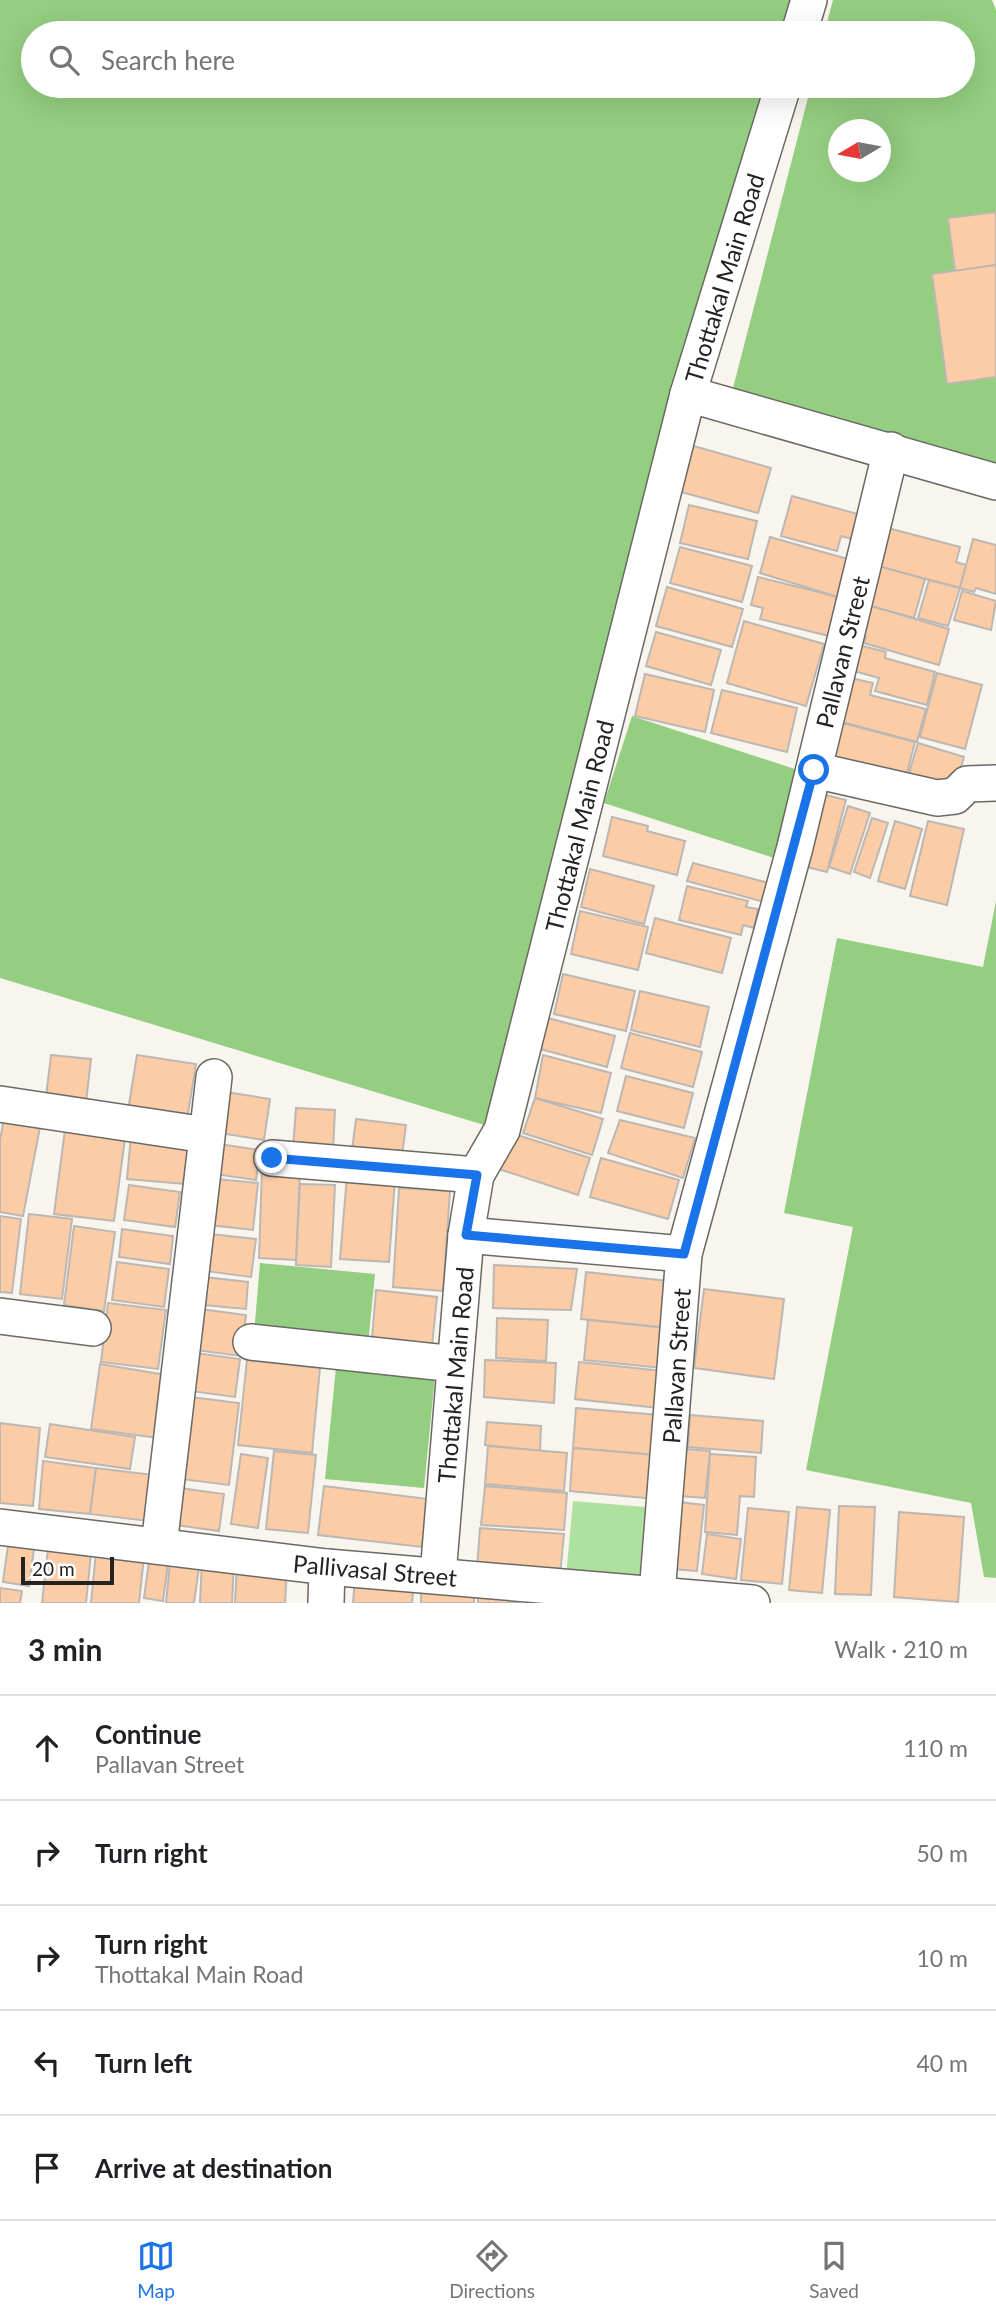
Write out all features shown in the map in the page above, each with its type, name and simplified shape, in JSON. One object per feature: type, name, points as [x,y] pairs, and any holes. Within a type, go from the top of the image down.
[{"type":"street","points":[[803,21],[809,0]]},
{"type":"street","name":"Thottakal Main Road","points":[[438,1575],[466,1235],[477,1175],[502,1130],[688,394],[778,98]]},
{"type":"street","points":[[688,394],[996,482]]},
{"type":"street","name":"Pallavan Street","points":[[657,1594],[684,1254],[814,770],[891,450]]},
{"type":"street","points":[[814,770],[937,798],[955,796],[967,784],[996,782]]},
{"type":"street","points":[[159,1546],[205,1135],[214,1077]]},
{"type":"street","points":[[0,1104],[205,1135]]},
{"type":"street","points":[[272,1158],[477,1175]]},
{"type":"street","points":[[466,1235],[684,1254]]},
{"type":"street","points":[[0,1316],[93,1328]]},
{"type":"street","points":[[251,1342],[455,1364]]},
{"type":"street","name":"Pallivasal Street","points":[[0,1527],[327,1567],[752,1603]]},
{"type":"street","points":[[326,1603],[327,1567]]},
{"type":"green space","points":[[0,0],[792,0],[786,21],[21,21],[21,98],[766,98],[494,1128],[0,978]]},
{"type":"green space","points":[[833,0],[992,0],[996,10],[996,472],[733,388],[808,98],[975,98],[975,21],[827,21]]},
{"type":"green space","points":[[632,716],[801,771],[774,858],[604,803]]},
{"type":"green space","points":[[996,901],[996,1578],[984,1577],[971,1503],[806,1470],[853,1227],[784,1213],[837,938],[983,967]]},
{"type":"green space","points":[[260,1263],[375,1274],[368,1344],[254,1334]]},
{"type":"green space","points":[[336,1367],[435,1376],[424,1488],[325,1479]]},
{"type":"green space","points":[[573,1501],[645,1507],[639,1583],[566,1577]]},
{"type":"building","points":[[996,212],[996,265],[955,271],[948,218]]},
{"type":"building","points":[[996,265],[996,377],[947,384],[932,274]]},
{"type":"building","points":[[676,441],[771,468],[758,513],[663,487]]},
{"type":"building","points":[[792,496],[861,515],[855,540],[841,536],[837,551],[781,536]]},
{"type":"building","points":[[689,505],[757,521],[748,559],[680,543]]},
{"type":"building","points":[[888,528],[960,547],[956,562],[966,565],[960,588],[878,566]]},
{"type":"building","points":[[770,537],[851,560],[838,597],[760,573]]},
{"type":"building","points":[[973,539],[996,545],[996,594],[976,588],[974,592],[960,588]]},
{"type":"building","points":[[680,547],[752,566],[742,602],[670,583]]},
{"type":"building","points":[[878,566],[925,579],[914,618],[867,605]]},
{"type":"building","points":[[758,577],[838,597],[829,636],[760,619],[763,608],[751,605]]},
{"type":"building","points":[[929,580],[960,588],[948,626],[918,618]]},
{"type":"building","points":[[667,587],[743,609],[732,647],[656,626]]},
{"type":"building","points":[[962,591],[996,601],[991,630],[954,620]]},
{"type":"building","points":[[871,606],[949,629],[939,665],[864,643],[866,637],[858,634]]},
{"type":"building","points":[[744,621],[824,644],[806,706],[727,683]]},
{"type":"building","points":[[656,632],[721,650],[711,685],[646,666]]},
{"type":"building","points":[[855,644],[886,652],[885,658],[935,672],[927,705],[875,691],[879,678],[854,671]]},
{"type":"building","points":[[937,673],[982,685],[965,749],[920,737]]},
{"type":"building","points":[[645,674],[714,690],[705,732],[635,716]]},
{"type":"building","points":[[842,676],[873,683],[870,695],[926,709],[917,742],[831,719]]},
{"type":"building","points":[[722,690],[797,708],[787,752],[711,733]]},
{"type":"building","points":[[831,720],[915,742],[905,781],[821,760]]},
{"type":"building","points":[[918,743],[964,757],[953,793],[907,780]]},
{"type":"building","points":[[814,792],[846,800],[827,872],[795,864]]},
{"type":"building","points":[[848,806],[870,813],[850,874],[829,867]]},
{"type":"building","points":[[612,817],[648,826],[647,831],[685,841],[677,875],[603,856]]},
{"type":"building","points":[[872,818],[888,823],[870,878],[854,872]]},
{"type":"building","points":[[895,821],[922,829],[905,889],[878,881]]},
{"type":"building","points":[[928,821],[964,829],[947,905],[910,896]]},
{"type":"building","points":[[693,863],[769,883],[764,902],[687,881]]},
{"type":"building","points":[[590,869],[654,886],[644,924],[581,907]]},
{"type":"building","points":[[687,886],[748,901],[746,907],[758,909],[754,928],[743,925],[741,935],[679,920]]},
{"type":"building","points":[[580,911],[648,927],[638,970],[571,954]]},
{"type":"building","points":[[655,918],[731,938],[722,973],[646,953]]},
{"type":"building","points":[[563,974],[635,991],[626,1031],[554,1014]]},
{"type":"building","points":[[640,991],[709,1007],[700,1047],[631,1030]]},
{"type":"building","points":[[548,1018],[615,1036],[607,1067],[540,1049]]},
{"type":"building","points":[[630,1033],[702,1052],[693,1087],[621,1068]]},
{"type":"building","points":[[51,1055],[91,1059],[86,1102],[46,1097]]},
{"type":"building","points":[[137,1055],[196,1064],[186,1126],[127,1117]]},
{"type":"building","points":[[543,1055],[611,1073],[601,1113],[535,1098]]},
{"type":"building","points":[[626,1076],[693,1093],[684,1128],[617,1111]]},
{"type":"building","points":[[219,1091],[270,1099],[264,1140],[213,1132]]},
{"type":"building","points":[[535,1098],[603,1119],[592,1155],[523,1133]]},
{"type":"building","points":[[296,1108],[335,1110],[333,1151],[293,1148]]},
{"type":"building","points":[[4,1119],[40,1127],[23,1216],[0,1212],[0,1139]]},
{"type":"building","points":[[356,1119],[406,1125],[402,1155],[352,1150]]},
{"type":"building","points":[[620,1120],[695,1138],[683,1178],[608,1153]]},
{"type":"building","points":[[66,1122],[126,1131],[114,1221],[54,1214]]},
{"type":"building","points":[[511,1133],[590,1158],[578,1195],[499,1169]]},
{"type":"building","points":[[131,1135],[189,1140],[185,1184],[127,1179]]},
{"type":"building","points":[[212,1143],[260,1150],[256,1180],[208,1173]]},
{"type":"building","points":[[601,1158],[679,1180],[668,1219],[590,1197]]},
{"type":"building","points":[[262,1170],[300,1171],[296,1260],[259,1258]]},
{"type":"building","points":[[347,1176],[395,1180],[389,1262],[340,1259]]},
{"type":"building","points":[[206,1178],[258,1183],[253,1230],[201,1224]]},
{"type":"building","points":[[300,1184],[335,1185],[331,1267],[296,1265]]},
{"type":"building","points":[[129,1185],[180,1192],[175,1227],[124,1220]]},
{"type":"building","points":[[399,1188],[450,1191],[443,1291],[393,1287]]},
{"type":"building","points":[[29,1214],[72,1219],[62,1299],[20,1294]]},
{"type":"building","points":[[0,1216],[21,1219],[12,1293],[0,1292]]},
{"type":"building","points":[[74,1226],[115,1232],[104,1311],[64,1305]]},
{"type":"building","points":[[122,1229],[173,1236],[170,1264],[119,1257]]},
{"type":"building","points":[[201,1233],[256,1239],[251,1277],[197,1270]]},
{"type":"building","points":[[117,1262],[169,1269],[164,1307],[112,1300]]},
{"type":"building","points":[[494,1265],[577,1269],[571,1310],[493,1308]]},
{"type":"building","points":[[586,1272],[677,1282],[671,1328],[581,1319]]},
{"type":"building","points":[[195,1276],[248,1282],[246,1309],[192,1304]]},
{"type":"building","points":[[704,1289],[784,1299],[774,1379],[694,1368]]},
{"type":"building","points":[[376,1290],[437,1297],[432,1346],[372,1339]]},
{"type":"building","points":[[108,1303],[166,1310],[158,1369],[101,1362]]},
{"type":"building","points":[[193,1308],[246,1315],[241,1356],[187,1349]]},
{"type":"building","points":[[497,1318],[548,1320],[546,1361],[496,1358]]},
{"type":"building","points":[[588,1320],[666,1328],[662,1368],[584,1360]]},
{"type":"building","points":[[188,1352],[240,1359],[235,1397],[183,1390]]},
{"type":"building","points":[[247,1360],[320,1368],[312,1453],[238,1445]]},
{"type":"building","points":[[485,1360],[556,1363],[554,1403],[484,1397]]},
{"type":"building","points":[[579,1362],[662,1371],[658,1408],[575,1399]]},
{"type":"building","points":[[100,1364],[167,1375],[158,1438],[91,1429]]},
{"type":"building","points":[[183,1396],[239,1403],[229,1485],[173,1478]]},
{"type":"building","points":[[576,1408],[659,1415],[656,1455],[573,1448]]},
{"type":"building","points":[[690,1415],[763,1421],[761,1453],[688,1447]]},
{"type":"building","points":[[487,1422],[541,1426],[540,1451],[485,1445]]},
{"type":"building","points":[[0,1423],[40,1428],[33,1506],[0,1503]]},
{"type":"building","points":[[50,1424],[135,1437],[130,1469],[45,1457]]},
{"type":"building","points":[[488,1446],[567,1453],[564,1491],[485,1484]]},
{"type":"building","points":[[573,1448],[656,1455],[656,1499],[570,1491]]},
{"type":"building","points":[[685,1449],[710,1451],[705,1498],[680,1496]]},
{"type":"building","points":[[274,1451],[316,1455],[308,1533],[266,1529]]},
{"type":"building","points":[[241,1454],[268,1458],[258,1528],[231,1524]]},
{"type":"building","points":[[710,1454],[756,1457],[754,1497],[740,1496],[737,1535],[705,1532]]},
{"type":"building","points":[[43,1461],[96,1468],[90,1514],[39,1509]]},
{"type":"building","points":[[96,1468],[154,1475],[148,1521],[90,1514]]},
{"type":"building","points":[[324,1486],[428,1499],[422,1547],[318,1535]]},
{"type":"building","points":[[485,1486],[567,1493],[564,1530],[481,1525]]},
{"type":"building","points":[[173,1487],[224,1494],[219,1531],[168,1524]]},
{"type":"building","points":[[679,1502],[704,1505],[697,1571],[672,1569]]},
{"type":"building","points":[[839,1506],[875,1507],[871,1595],[835,1594]]},
{"type":"building","points":[[797,1507],[830,1510],[822,1593],[789,1590]]},
{"type":"building","points":[[748,1508],[789,1512],[782,1584],[741,1580]]},
{"type":"building","points":[[899,1512],[964,1517],[958,1602],[894,1597]]},
{"type":"building","points":[[480,1528],[564,1534],[560,1575],[477,1568]]},
{"type":"building","points":[[707,1534],[741,1539],[736,1579],[702,1574]]},
{"type":"building","points":[[9,1538],[35,1542],[29,1586],[3,1582]]},
{"type":"building","points":[[48,1549],[91,1553],[86,1603],[42,1603]]},
{"type":"building","points":[[96,1552],[144,1557],[139,1603],[91,1603]]},
{"type":"building","points":[[149,1561],[168,1564],[163,1601],[144,1598]]},
{"type":"building","points":[[202,1561],[234,1564],[232,1603],[200,1603]]},
{"type":"building","points":[[170,1563],[199,1567],[194,1603],[166,1603]]},
{"type":"building","points":[[237,1565],[287,1568],[285,1603],[235,1603]]},
{"type":"building","points":[[355,1578],[414,1583],[412,1603],[353,1603]]},
{"type":"building","points":[[421,1586],[474,1587],[474,1603],[421,1603]]},
{"type":"building","points":[[0,1588],[22,1591],[20,1603],[0,1603]]},
{"type":"building","points":[[478,1588],[518,1589],[518,1603],[478,1603]]},
{"type":"route","points":[[272,1158],[477,1175],[466,1235],[684,1254],[814,770]]}]
